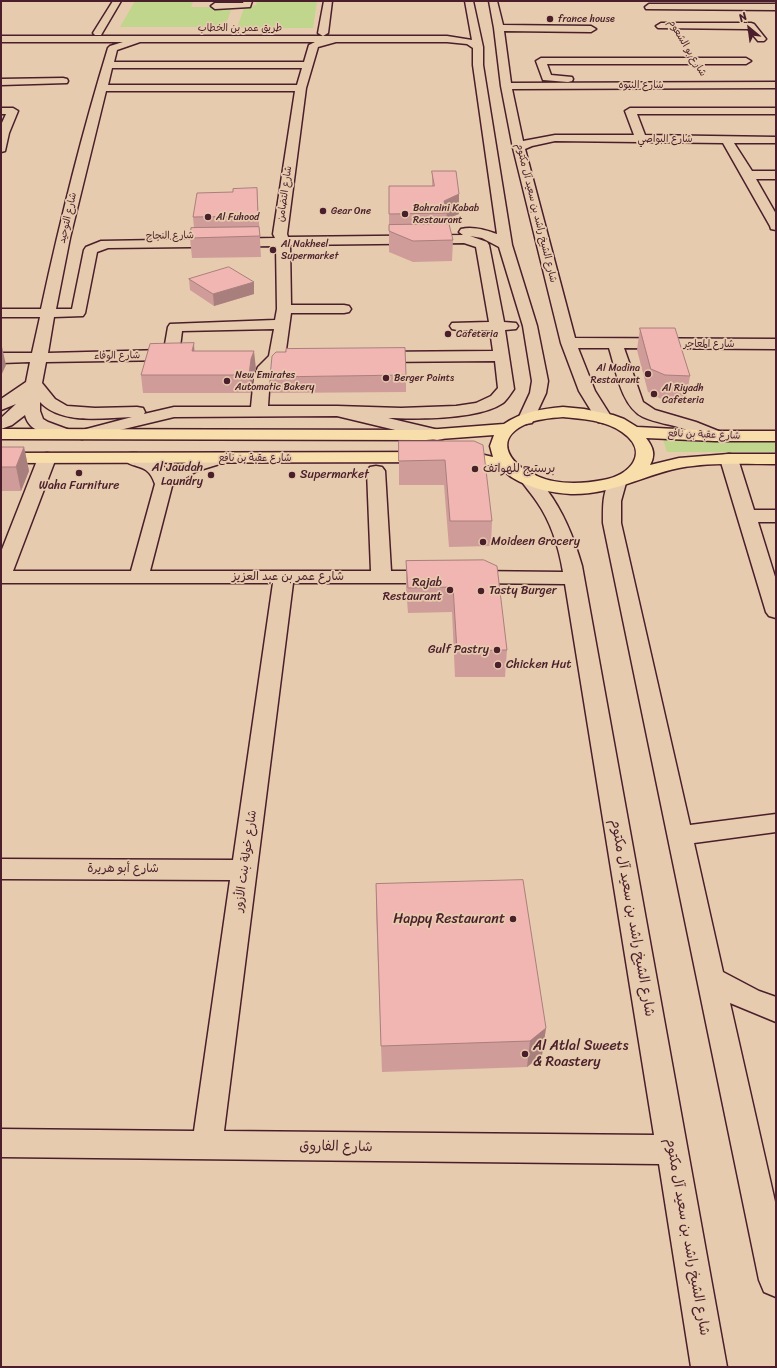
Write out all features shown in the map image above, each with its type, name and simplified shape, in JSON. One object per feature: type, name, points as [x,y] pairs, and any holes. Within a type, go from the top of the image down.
[{"type":"main road","points":[[519,473],[501,456],[498,446],[501,436],[509,428],[526,419],[544,414],[564,412],[604,418],[620,424],[641,440],[645,450],[645,459],[641,468],[624,479]]},
{"type":"main road","name":"شارع عقبة بن نافع","points":[[1,434],[437,435],[509,428]]},
{"type":"main road","name":"شارع عقبة بن نافع","points":[[632,432],[715,436],[776,436]]},
{"type":"main road","name":"شارع عقبة بن نافع","points":[[1,458],[456,457],[480,459],[545,484],[576,488],[600,487],[679,463],[729,459],[776,459]]},
{"type":"street","points":[[98,33],[117,1]]},
{"type":"street","points":[[215,6],[236,10],[247,5],[248,1]]},
{"type":"street","points":[[323,33],[328,1]]},
{"type":"street","points":[[469,1],[467,29],[478,47],[478,64],[505,245],[530,326],[540,381],[538,393],[526,419]]},
{"type":"street","name":"شارع الشيخ راشد بن سعيد آل مكتوم","points":[[493,1],[499,28],[506,86],[519,148],[569,343],[587,391],[604,418]]},
{"type":"street","points":[[647,4],[699,4],[776,7]]},
{"type":"street","name":"شارع بو الشعوم","points":[[647,4],[664,30],[751,26],[765,40],[746,40]]},
{"type":"street","points":[[499,28],[591,29]]},
{"type":"street","name":"طريق عمر بن الخطاب","points":[[1,39],[154,39],[323,33],[444,33],[467,29]]},
{"type":"street","name":"طريق عمر بن الخطاب","points":[[1,33],[98,33],[228,30],[250,36],[300,39],[447,39],[469,42],[478,47]]},
{"type":"street","points":[[81,39],[105,42],[113,48],[128,43],[154,39]]},
{"type":"street","points":[[300,39],[314,45],[335,39]]},
{"type":"street","name":"شارع التضامن","points":[[259,411],[264,370],[284,357],[281,237],[301,88],[314,45]]},
{"type":"street","name":"شارع التوحيد","points":[[75,434],[46,428],[34,420],[30,409],[33,387],[63,238],[113,48]]},
{"type":"street","name":"شارع بو الشعوم","points":[[676,50],[697,85]]},
{"type":"street","points":[[578,86],[575,80],[547,78],[541,61],[746,61]]},
{"type":"street","points":[[478,64],[487,85],[492,108],[504,110],[511,107]]},
{"type":"street","points":[[108,65],[307,65]]},
{"type":"street","points":[[1,82],[63,81]]},
{"type":"street","points":[[740,85],[773,133]]},
{"type":"street","name":"شارع النيوه","points":[[506,86],[776,85]]},
{"type":"street","points":[[102,88],[301,88]]},
{"type":"street","points":[[1,111],[13,111],[4,122],[1,149]]},
{"type":"street","points":[[641,139],[630,111],[776,112]]},
{"type":"street","name":"شارع البواصي","points":[[515,128],[555,138]]},
{"type":"street","name":"شارع البواصي","points":[[519,148],[529,143],[555,138],[726,140],[773,133]]},
{"type":"street","points":[[726,140],[748,175],[776,226]]},
{"type":"street","points":[[748,175],[776,175]]},
{"type":"street","name":"شارع النجاح","points":[[469,232],[481,230],[501,220]]},
{"type":"street","name":"شارع النجاح","points":[[63,238],[281,237],[469,232],[487,234],[496,238],[505,245]]},
{"type":"street","points":[[1,313],[78,313],[90,250],[106,244],[281,237],[466,239],[482,245],[497,326],[506,388],[501,398],[484,407],[458,412],[72,412],[56,407],[33,387],[1,405]]},
{"type":"street","points":[[283,317],[344,309]]},
{"type":"street","name":"شارع الوفاء","points":[[1,358],[171,355],[175,327],[283,317]]},
{"type":"street","points":[[457,326],[530,326]]},
{"type":"street","name":"شارع المعاجر","points":[[569,343],[615,343],[776,351]]},
{"type":"street","points":[[615,343],[633,399],[638,407],[649,414],[686,424],[715,436]]},
{"type":"street","points":[[362,357],[502,356]]},
{"type":"street","name":"شارع التوحيد","points":[[1,424],[8,422],[22,408],[33,387]]},
{"type":"street","points":[[337,411],[437,435]]},
{"type":"street","points":[[75,434],[174,412]]},
{"type":"street","points":[[1,577],[47,458]]},
{"type":"street","points":[[132,458],[150,463],[161,472],[164,484],[139,577]]},
{"type":"street","points":[[164,484],[174,475],[188,468],[204,461],[220,458]]},
{"type":"street","points":[[729,459],[747,516],[768,558],[776,612]]},
{"type":"street","points":[[376,471],[381,577]]},
{"type":"street","name":"شارع الشيخ راشد بن سعيد آل مكتوم","points":[[519,473],[555,514],[564,535],[574,578],[709,1367]]},
{"type":"street","points":[[624,479],[612,501],[612,523],[776,1280]]},
{"type":"street","points":[[747,516],[776,516]]},
{"type":"street","name":"شارع عمر بن عبد العزيز","points":[[1,577],[574,578]]},
{"type":"street","name":"شارع خولة بنت الأزور","points":[[208,1145],[284,577]]},
{"type":"street","points":[[680,835],[776,823]]},
{"type":"street","name":"شارع أبو هريرة","points":[[1,868],[244,870]]},
{"type":"street","points":[[711,979],[749,999],[776,1010]]},
{"type":"street","name":"شارع الفاروق","points":[[1,1143],[672,1150]]},
{"type":"green space","points":[[135,1],[200,1],[193,2],[191,7],[232,7],[225,27],[120,27]]},
{"type":"green space","points":[[257,1],[317,1],[313,28],[237,28],[244,8],[256,5]]},
{"type":"green space","points":[[663,439],[695,442],[776,442],[776,452],[667,452]]},
{"type":"building","points":[[432,171],[456,171],[459,194],[444,201],[447,213],[389,214],[389,186],[434,186]]},
{"type":"building","points":[[257,188],[258,216],[193,217],[197,193],[233,192],[233,189]]},
{"type":"building","points":[[449,224],[453,240],[413,241],[389,231],[389,225]]},
{"type":"building","points":[[259,227],[260,236],[190,238],[191,228]]},
{"type":"building","points":[[229,267],[254,282],[213,294],[189,279]]},
{"type":"building","points":[[640,328],[675,328],[690,376],[665,375],[651,369]]},
{"type":"building","points":[[194,343],[192,351],[254,351],[251,359],[249,375],[141,375],[150,344]]},
{"type":"building","points":[[405,348],[406,375],[270,377],[272,356],[276,352],[286,352],[286,349]]},
{"type":"building","points":[[399,441],[474,441],[483,445],[492,521],[450,521],[445,460],[399,461]]},
{"type":"building","points":[[1,447],[24,447],[16,467],[1,467]]},
{"type":"building","points":[[484,560],[497,566],[507,650],[457,651],[453,587],[408,588],[406,561]]},
{"type":"building","points":[[523,880],[546,1028],[530,1041],[381,1046],[376,884]]},
{"type":"place","name":"france house","points":[[550,19]]},
{"type":"place","name":"Gear One","points":[[323,211]]},
{"type":"place","name":"Bahraini Kabab Restaurant","points":[[405,214]]},
{"type":"place","name":"Al Fuhood","points":[[208,217]]},
{"type":"place","name":"Al Nakheel Supermarket","points":[[273,250]]},
{"type":"place","name":"Cafeteria","points":[[448,334]]},
{"type":"place","name":"Al Madina Restaurant","points":[[648,374]]},
{"type":"place","name":"Berger Paints","points":[[386,378]]},
{"type":"place","name":"New Emirates Automatic Bakery","points":[[227,381]]},
{"type":"place","name":"Al Riyadh Cafeteria","points":[[654,394]]},
{"type":"place","name":"برستيج للهواتف","points":[[475,469]]},
{"type":"place","name":"Waha Furniture","points":[[79,473]]},
{"type":"place","name":"Al Jaudah Laundry","points":[[211,475]]},
{"type":"place","name":"Supermarket","points":[[292,475]]},
{"type":"place","name":"Moideen Grocery","points":[[483,542]]},
{"type":"place","name":"Rajab Restaurant","points":[[450,590]]},
{"type":"place","name":"Tasty Burger","points":[[481,591]]},
{"type":"place","name":"Gulf Pastry","points":[[497,650]]},
{"type":"place","name":"Chicken Hut","points":[[498,665]]},
{"type":"place","name":"Happy Restaurant","points":[[513,919]]},
{"type":"place","name":"Al Atlal Sweets & Roastery","points":[[525,1054]]}]
